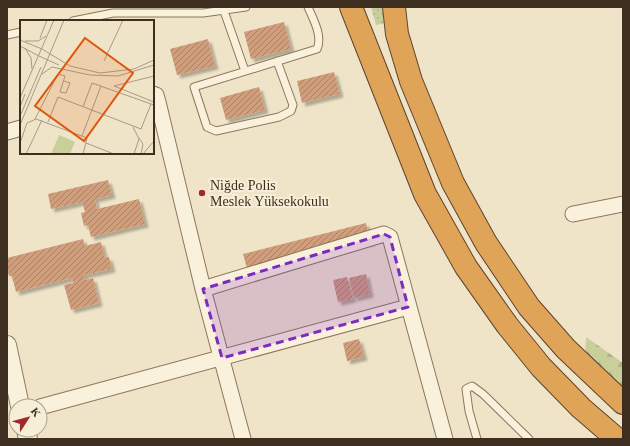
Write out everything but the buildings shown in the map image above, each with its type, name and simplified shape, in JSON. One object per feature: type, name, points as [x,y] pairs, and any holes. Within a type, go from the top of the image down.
[{"type":"highway","points":[[351,7],[425,194],[466,267],[507,325],[541,367],[582,408],[617,439]]},
{"type":"highway","points":[[360,7],[376,73]]},
{"type":"highway","points":[[394,7],[397,34],[410,80],[453,183],[486,243],[529,307],[566,349],[623,403]]},
{"type":"highway","points":[[403,7],[408,43],[421,91],[453,183]]},
{"type":"street","points":[[154,94],[156,95],[158,102],[243,439]]},
{"type":"street","points":[[7,132],[20,128]]},
{"type":"street","points":[[573,214],[623,204]]},
{"type":"street","points":[[204,289],[384,234],[390,237],[408,307],[446,439]]},
{"type":"street","points":[[48,405],[408,307]]},
{"type":"street","points":[[7,345],[18,398]]},
{"type":"lane","points":[[78,20],[113,13],[203,13],[246,7]]},
{"type":"lane","points":[[277,61],[293,105],[291,111],[278,116],[216,131],[207,127],[194,87],[244,71],[277,61],[317,49],[320,43],[315,22],[308,7]]},
{"type":"lane","points":[[224,11],[244,71]]},
{"type":"lane","points":[[7,34],[20,32]]},
{"type":"lane","points":[[477,439],[466,389],[472,386],[483,394],[529,439]]},
{"type":"highlighted area","points":[[384,234],[390,237],[408,307],[222,358],[203,289]]},
{"type":"green space","points":[[371,7],[385,7],[387,23],[376,25]]},
{"type":"green space","points":[[586,337],[623,363],[623,390],[585,356]]},
{"type":"place","name":"Niğde Polis Meslek Yüksekokulu","points":[[202,193]]}]
